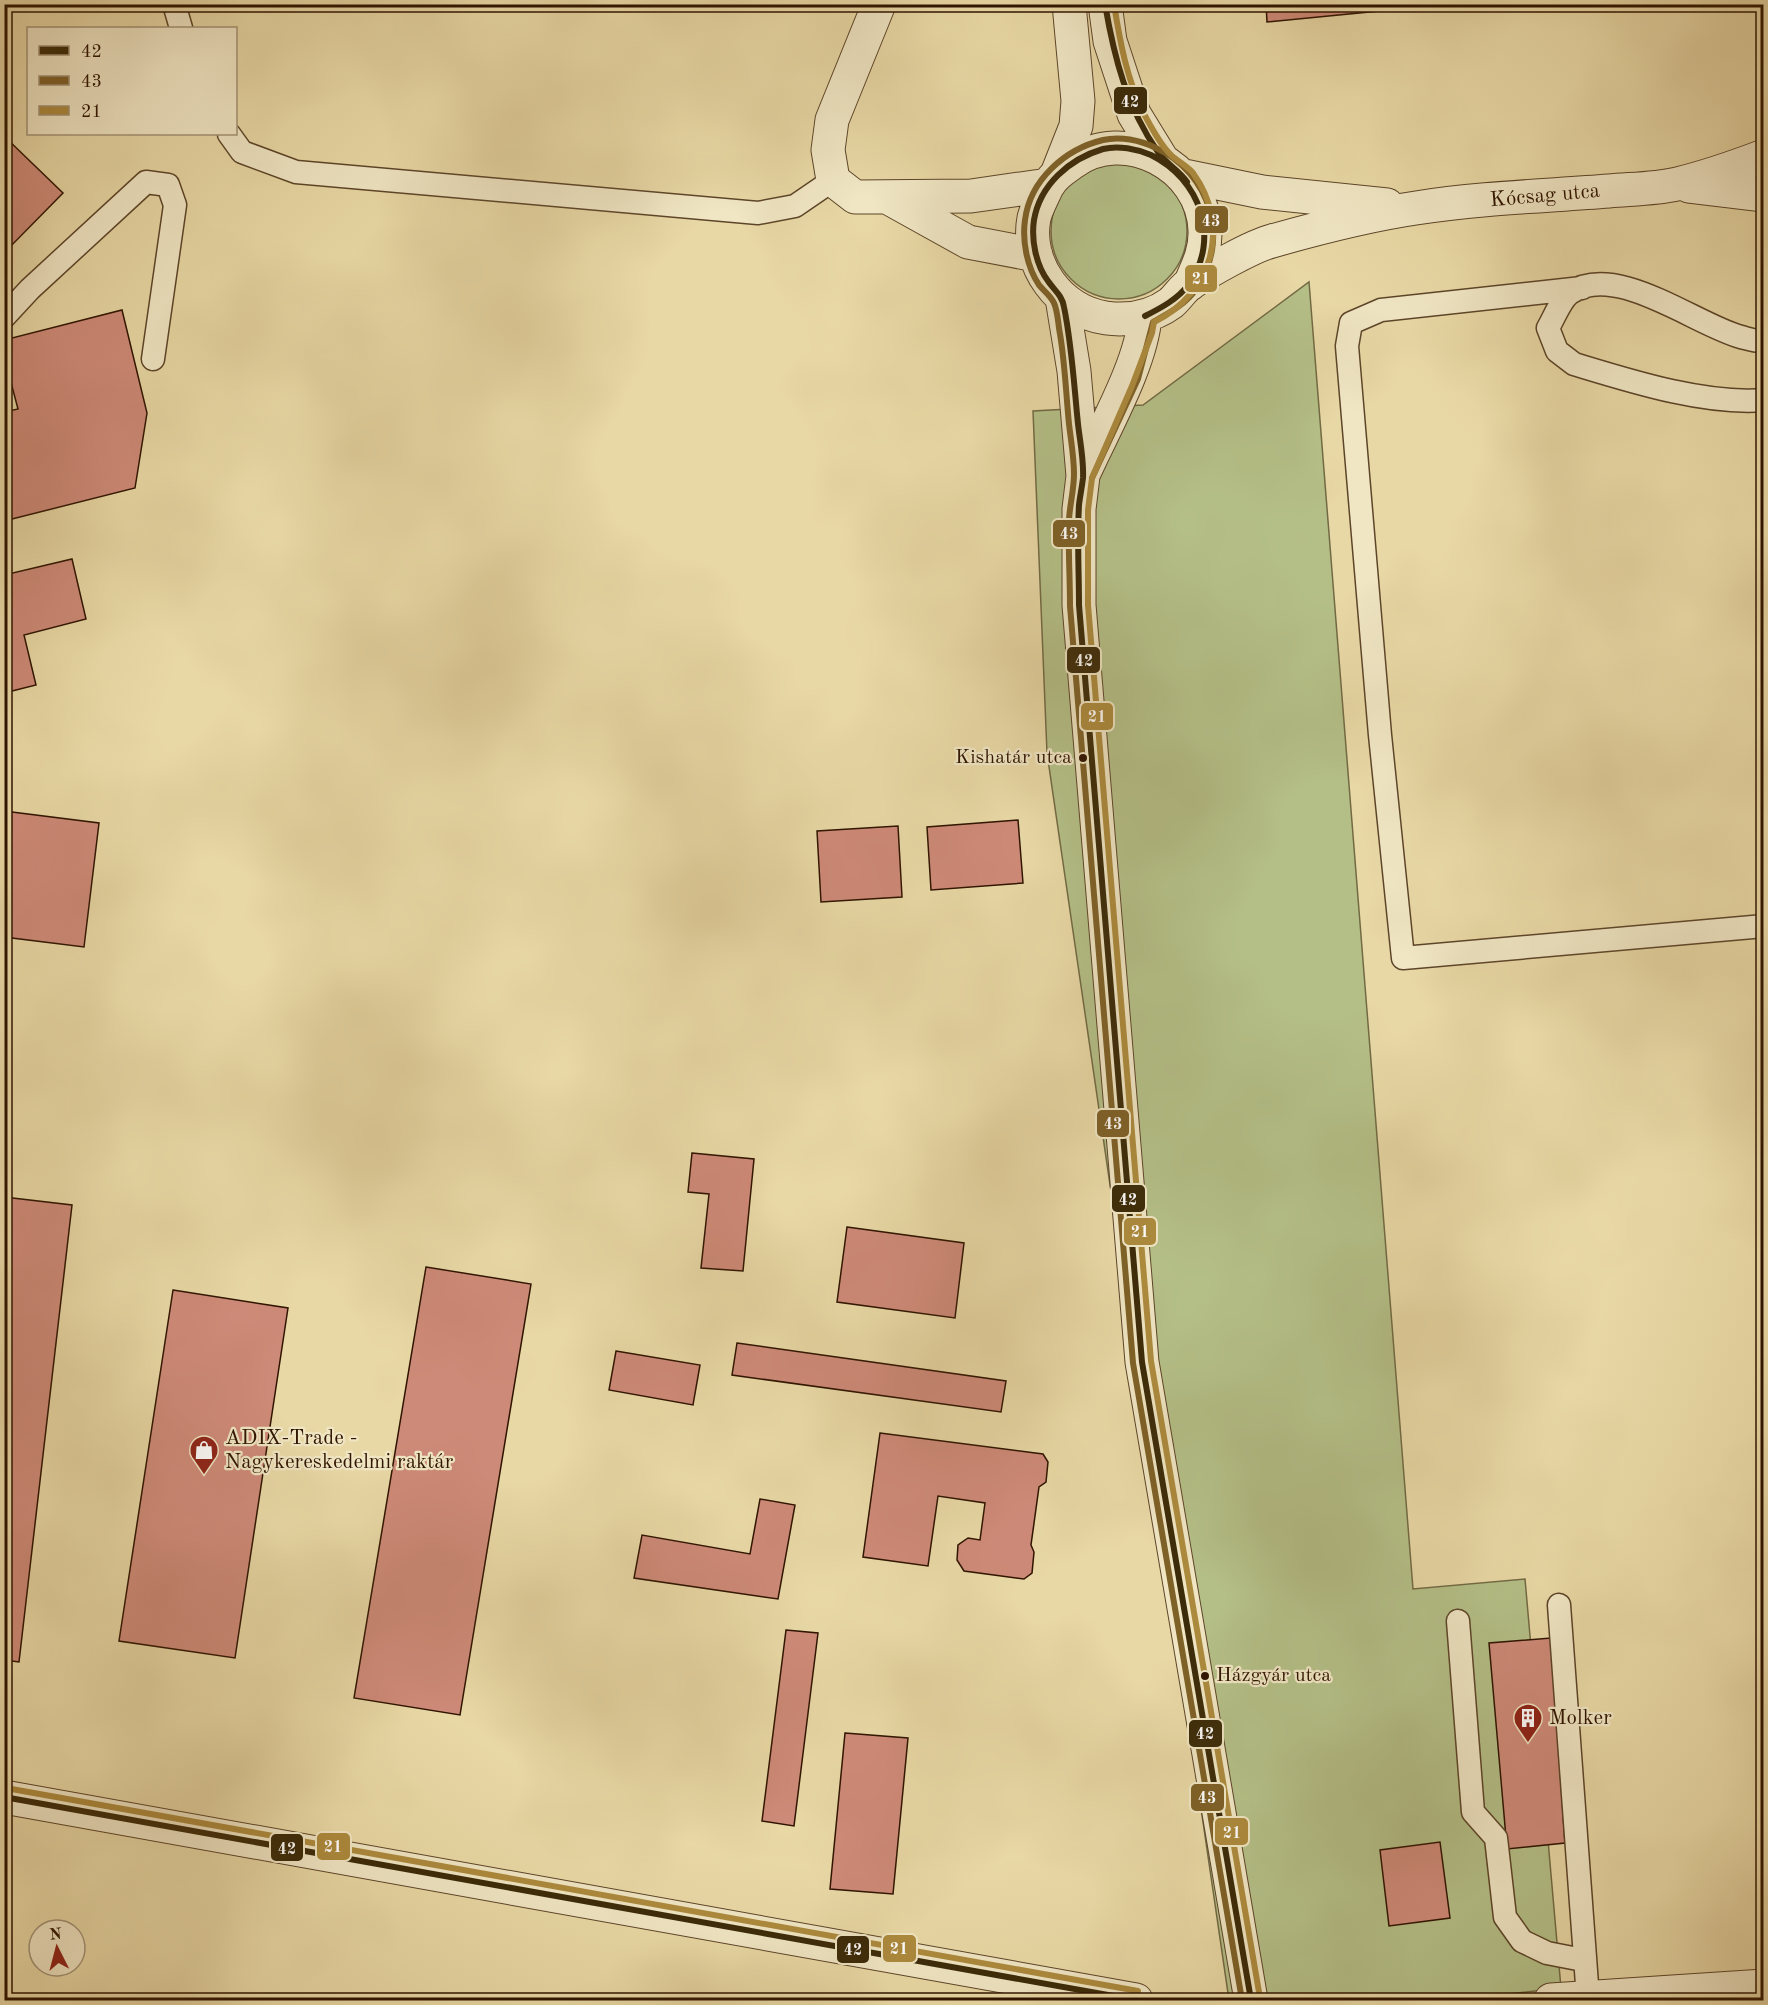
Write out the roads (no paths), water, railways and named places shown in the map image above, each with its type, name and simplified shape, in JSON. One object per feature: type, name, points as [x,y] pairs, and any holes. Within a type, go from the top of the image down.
[{"type":"street","points":[[879,4],[832,120],[828,150],[833,180],[855,197],[971,196],[1052,180],[1079,158],[1106,148],[1135,149],[1173,167],[1262,192],[1416,208]]},
{"type":"street","points":[[1069,4],[1078,101],[1076,126],[1034,219],[1036,255],[1046,279],[1062,298],[1081,311],[1102,318],[1124,320],[1145,316],[1170,303],[1190,284],[1267,242],[1416,208]]},
{"type":"street","points":[[1105,4],[1110,41],[1134,114],[1199,201],[1205,230],[1202,258],[1190,284]]},
{"type":"street","points":[[1675,185],[1764,156]]},
{"type":"street","points":[[1675,185],[1764,195]]},
{"type":"street","name":"Kócsag utca","points":[[1416,208],[1675,185]]},
{"type":"street","points":[[883,195],[968,242],[1036,255]]},
{"type":"street","points":[[1062,298],[1074,371],[1083,476],[1079,509],[1079,604],[1142,1362],[1251,2001]]},
{"type":"street","points":[[1083,476],[1124,383],[1144,330],[1145,316]]},
{"type":"street","points":[[4,1797],[1136,2001]]},
{"type":"street","points":[[1551,2001],[1764,1986]]},
{"type":"lane","points":[[174,4],[181,27]]},
{"type":"lane","points":[[230,135],[242,152],[297,172],[758,213],[795,206],[833,180]]},
{"type":"lane","points":[[4,317],[30,289],[146,182],[168,185],[175,205],[153,359]]},
{"type":"lane","points":[[1764,340],[1723,332],[1638,290],[1600,285],[1381,310],[1351,323],[1347,346],[1380,735],[1403,958],[1764,926]]},
{"type":"lane","points":[[1582,288],[1568,294],[1548,328],[1557,351],[1574,364],[1707,398],[1743,402],[1764,400]]},
{"type":"lane","points":[[1559,1605],[1588,1998]]},
{"type":"lane","points":[[1458,1621],[1473,1812],[1496,1838],[1505,1917],[1522,1941],[1547,1953],[1584,1960]]},
{"type":"place","name":"Kishatár utca","points":[[1083,758]]},
{"type":"place","name":"ADIX-Trade - Nagykereskedelmi raktár","points":[[204,1476]]},
{"type":"place","name":"Házgyár utca","points":[[1205,1676]]},
{"type":"place","name":"Molker","points":[[1528,1744]]}]
